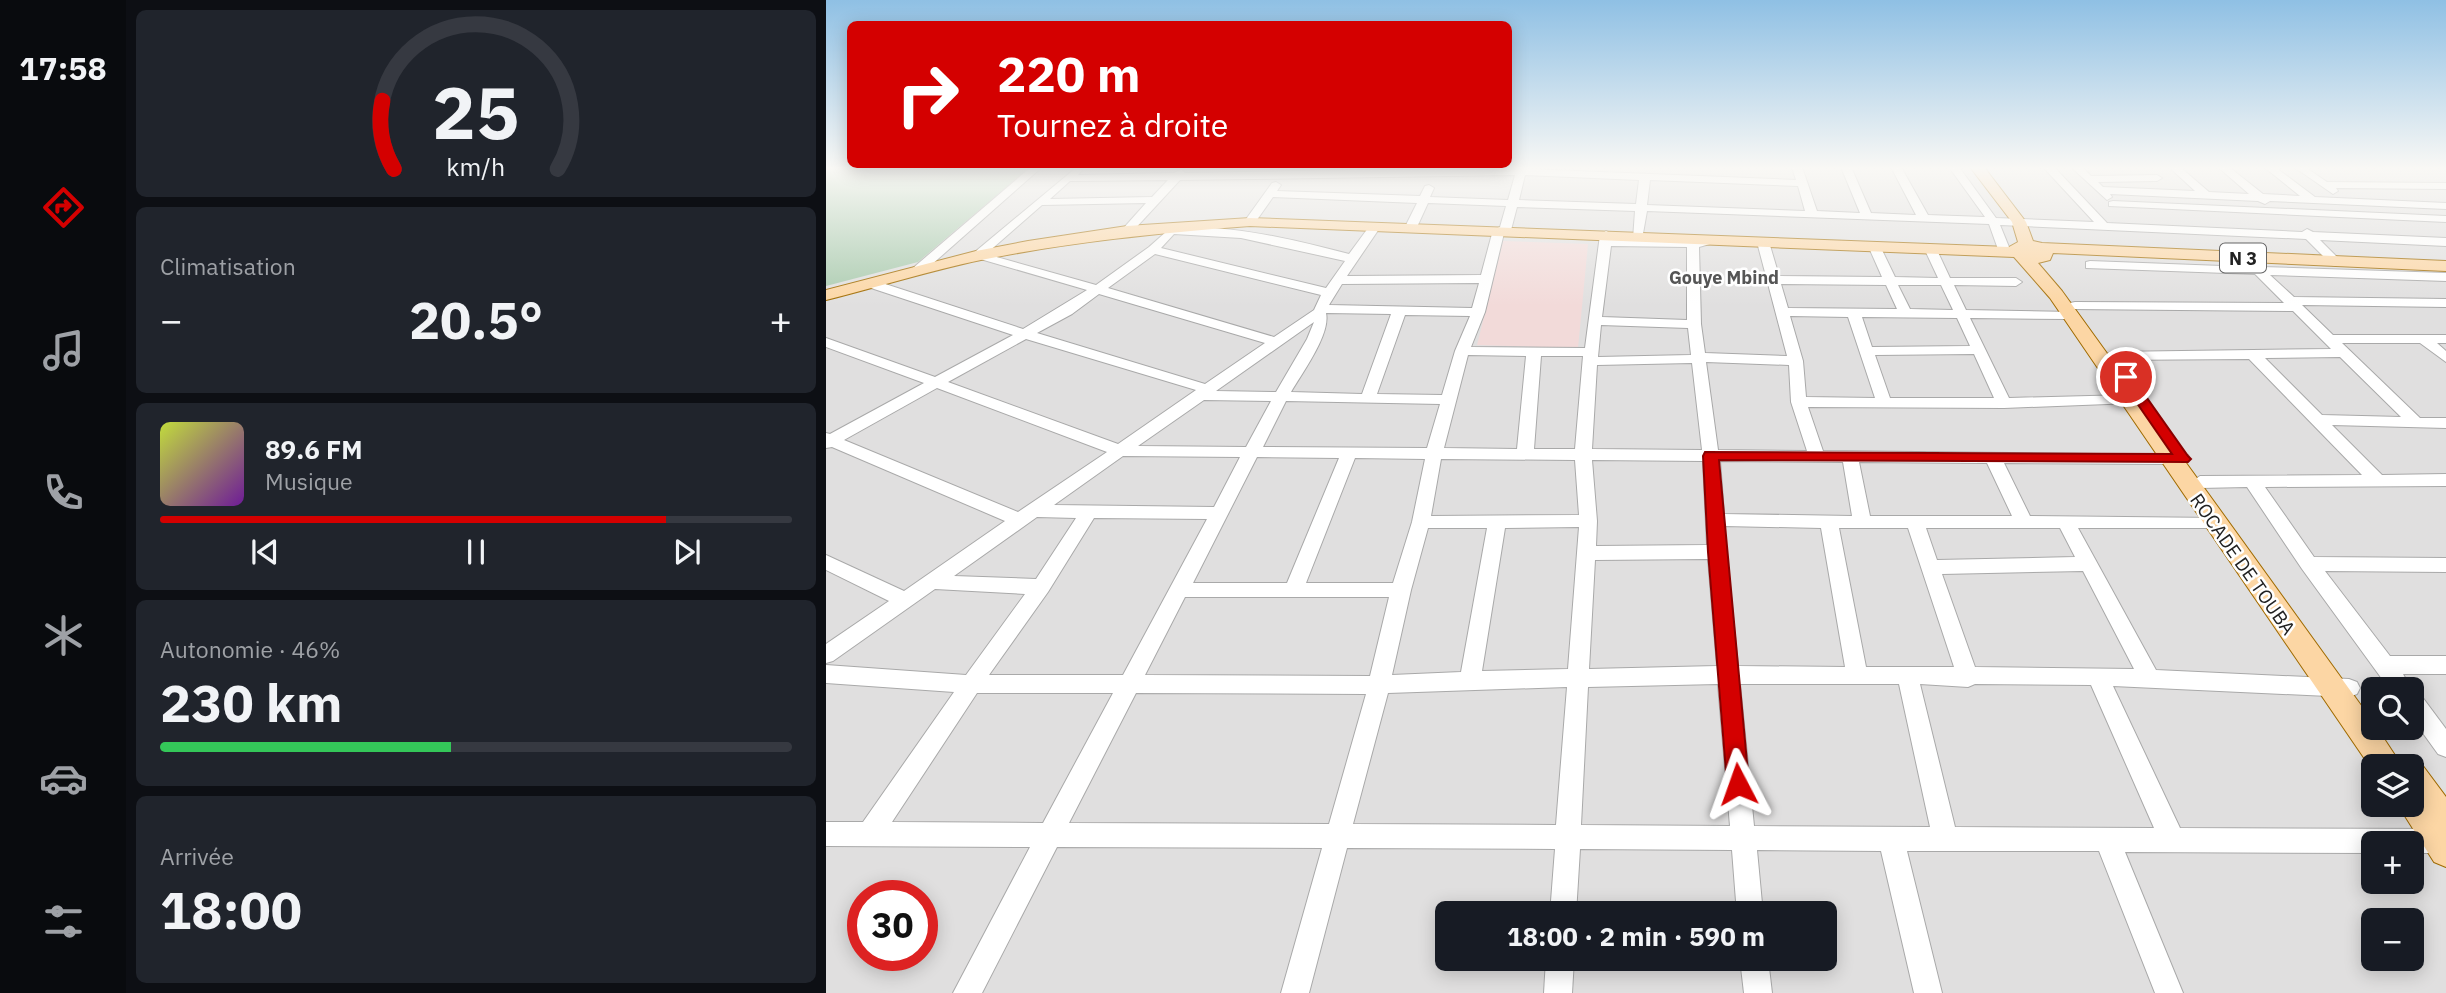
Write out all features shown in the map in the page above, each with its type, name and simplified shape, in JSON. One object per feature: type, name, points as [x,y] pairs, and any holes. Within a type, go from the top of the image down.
[{"type":"main road","name":"ROCADE DE TOUBA","points":[[2012,213],[2019,222],[2025,252],[2071,311],[2111,356],[2212,522],[2339,687],[2361,710]]},
{"type":"main road","name":"N 3","points":[[826,295],[976,256],[1127,231],[1250,222],[1502,230],[1606,239],[1638,237],[1931,250],[2201,256],[2446,268]]},
{"type":"main road","name":"N 3","points":[[2025,252],[2255,267],[2446,268]]},
{"type":"main road","name":"ROCADE DE TOUBA","points":[[2071,311],[2128,400],[2176,459],[2200,482],[2339,687],[2379,754]]},
{"type":"main road","points":[[2424,800],[2444,839]]},
{"type":"main road","points":[[2424,816],[2444,839]]},
{"type":"street","points":[[917,271],[984,213]]},
{"type":"street","points":[[976,256],[1027,213]]},
{"type":"street","points":[[1127,231],[1144,213]]},
{"type":"street","points":[[1250,222],[1256,213]]},
{"type":"street","points":[[1411,226],[1418,213]]},
{"type":"street","points":[[1295,993],[1379,685],[1401,590],[1421,522],[1434,454],[1462,351],[1478,312],[1485,279],[1508,213]]},
{"type":"street","points":[[1638,237],[1640,213]]},
{"type":"street","points":[[1793,213],[1993,220],[2446,242]]},
{"type":"street","points":[[1921,213],[1924,219]]},
{"type":"street","points":[[1988,213],[2025,252]]},
{"type":"street","points":[[2092,213],[2105,227]]},
{"type":"street","points":[[2122,213],[2136,228]]},
{"type":"street","points":[[2286,213],[2336,262]]},
{"type":"street","points":[[2295,213],[2446,219]]},
{"type":"street","points":[[826,655],[1121,451],[1327,299],[1376,226]]},
{"type":"street","points":[[828,440],[1067,312],[1153,250],[1174,229],[1262,236],[1353,259]]},
{"type":"street","points":[[2184,231],[2201,256]]},
{"type":"street","points":[[1564,901],[1588,521],[1583,453],[1590,356],[1606,239],[1931,250],[2004,403]]},
{"type":"street","points":[[1693,244],[1694,324],[1711,456],[1714,520],[1749,901]]},
{"type":"street","points":[[1763,244],[1796,361],[1799,402],[1817,457]]},
{"type":"street","points":[[1153,250],[1327,299],[1399,312],[1478,312]]},
{"type":"street","points":[[1876,250],[1905,313]]},
{"type":"street","points":[[976,256],[1273,341]]},
{"type":"street","points":[[2090,265],[2255,267],[2446,278]]},
{"type":"street","points":[[2255,267],[2415,422]]},
{"type":"street","points":[[1327,299],[1485,279]]},
{"type":"street","points":[[1773,280],[2016,282]]},
{"type":"street","points":[[870,283],[1204,392],[1280,398],[1449,400]]},
{"type":"street","points":[[967,993],[1280,398],[1320,328],[1327,299]]},
{"type":"street","points":[[1783,312],[1963,313],[2293,304],[2446,303]]},
{"type":"street","points":[[1368,399],[1399,312]]},
{"type":"street","points":[[1854,313],[1884,402]]},
{"type":"street","points":[[1595,321],[1694,324]]},
{"type":"street","points":[[2329,339],[2446,340]]},
{"type":"street","points":[[2423,339],[2446,358]]},
{"type":"street","points":[[826,342],[1121,451],[2176,459]]},
{"type":"street","points":[[1867,351],[1977,350]]},
{"type":"street","points":[[1462,351],[1796,361]]},
{"type":"street","points":[[1525,454],[1534,352]]},
{"type":"street","points":[[2111,356],[2342,353]]},
{"type":"street","points":[[2253,355],[2377,480]]},
{"type":"street","points":[[1799,402],[2004,403],[2128,400]]},
{"type":"street","points":[[2317,420],[2446,423]]},
{"type":"street","points":[[828,440],[1025,515],[1089,511],[1220,513]]},
{"type":"street","points":[[1293,592],[1349,453]]},
{"type":"street","points":[[1850,457],[1862,522]]},
{"type":"street","points":[[1993,458],[2024,521]]},
{"type":"street","points":[[2251,480],[2309,564],[2393,677]]},
{"type":"street","points":[[2200,482],[2446,480]]},
{"type":"street","points":[[870,834],[971,684],[1041,587],[1089,511]]},
{"type":"street","points":[[1714,520],[1829,523],[2212,522]]},
{"type":"street","points":[[1421,522],[1588,521]]},
{"type":"street","points":[[1470,680],[1497,522]]},
{"type":"street","points":[[1915,522],[1968,678]]},
{"type":"street","points":[[2066,522],[2149,677]]},
{"type":"street","points":[[1829,523],[1857,676]]},
{"type":"street","points":[[1586,553],[1717,552]]},
{"type":"street","points":[[826,562],[905,600]]},
{"type":"street","points":[[1930,567],[2088,564]]},
{"type":"street","points":[[2309,564],[2443,568]]},
{"type":"street","points":[[931,582],[1041,587]]},
{"type":"street","points":[[1179,590],[1401,590]]},
{"type":"street","points":[[2384,665],[2446,665]]},
{"type":"street","points":[[826,674],[971,684],[1379,685],[1470,680],[1730,675],[1968,678],[2098,676],[2339,687]]},
{"type":"street","points":[[2098,676],[2172,839]]},
{"type":"street","points":[[1908,677],[1945,839]]},
{"type":"street","points":[[2424,717],[2446,747]]},
{"type":"street","points":[[826,834],[2444,839]]},
{"type":"street","points":[[1891,838],[1927,993]]},
{"type":"street","points":[[2108,839],[2169,993]]},
{"type":"street","points":[[1558,993],[1559,971]]},
{"type":"street","points":[[1755,971],[1758,993]]},
{"type":"shaded area","points":[[826,213],[2446,213],[2446,993],[826,993]]},
{"type":"shaded area","points":[[1503,241],[1588,244],[1578,348],[1477,345]]},
{"type":"green space","points":[[826,213],[975,213],[918,262],[826,286]]},
{"type":"district","name":"Gouye Mbind","points":[[1724,277]]},
{"type":"route","points":[[1738,784],[1711,456],[2183,459],[2126,377]]}]
